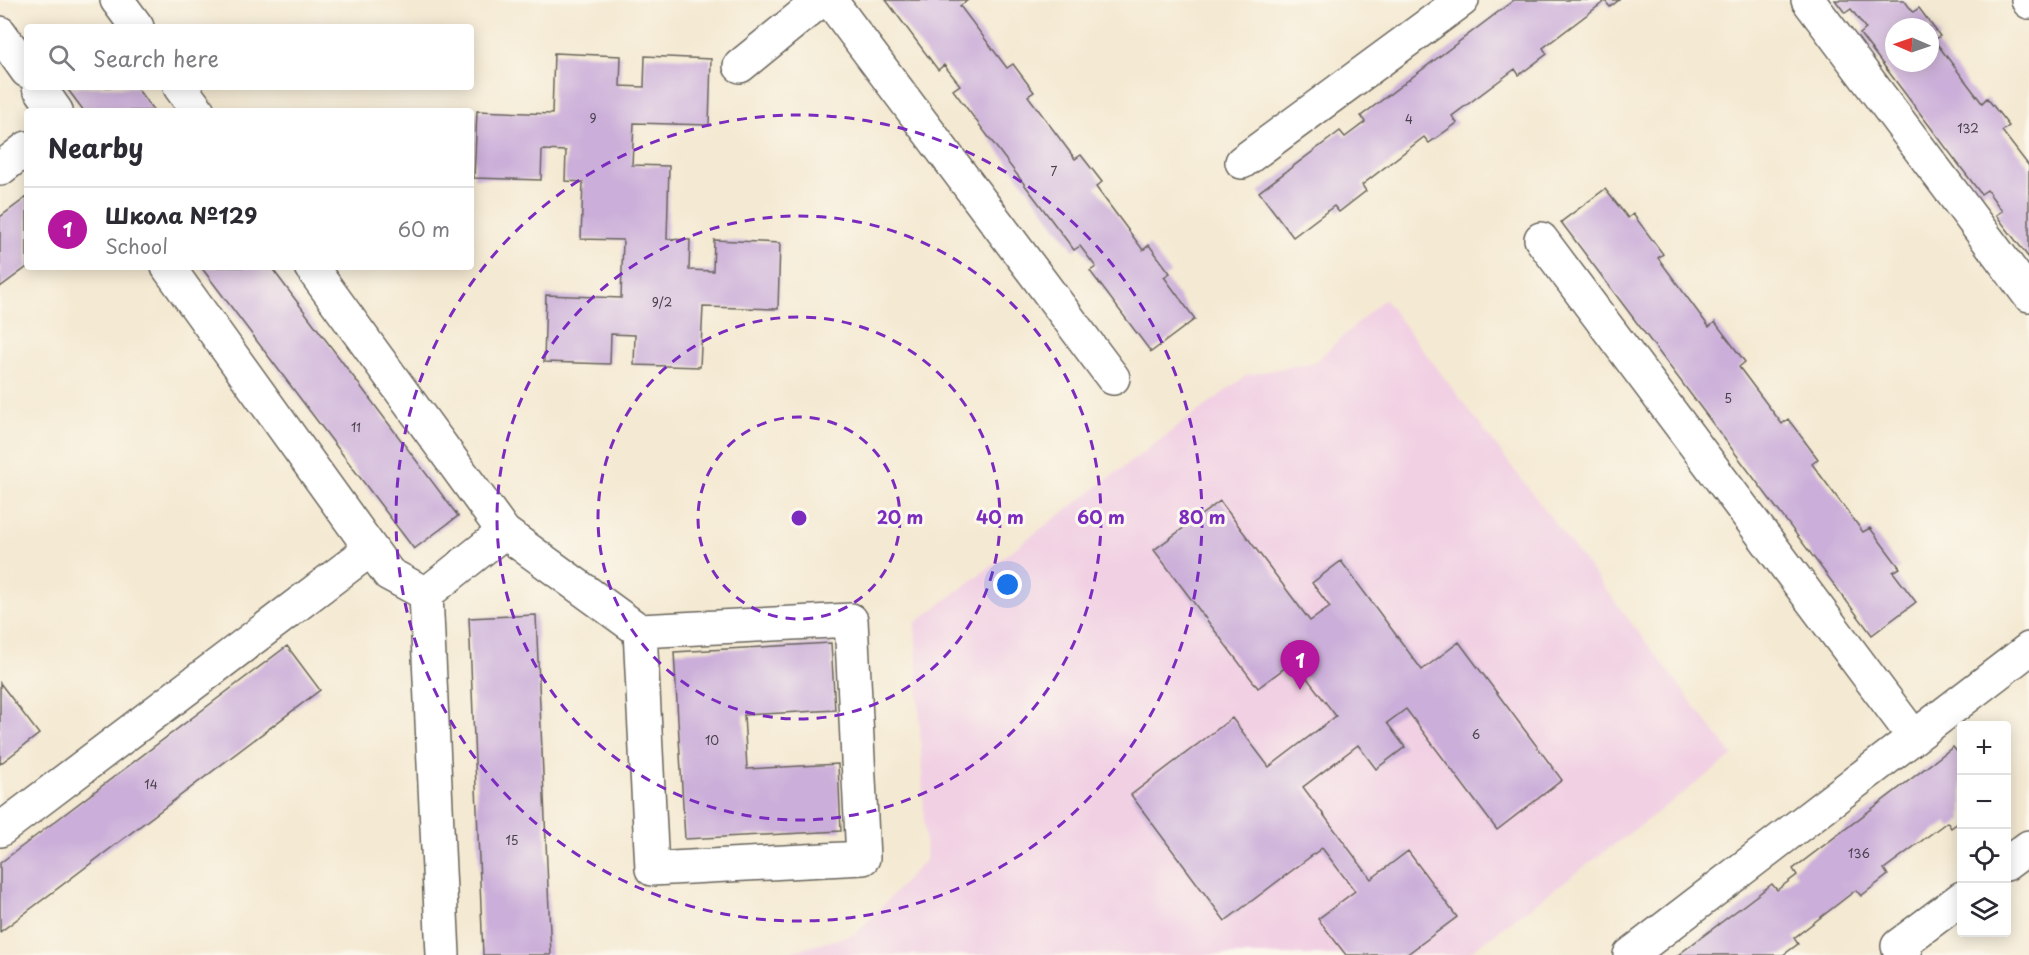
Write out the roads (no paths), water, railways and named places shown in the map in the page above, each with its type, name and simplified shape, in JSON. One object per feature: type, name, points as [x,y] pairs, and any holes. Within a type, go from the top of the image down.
[{"type":"lane","points":[[117,0],[135,24]]},
{"type":"lane","points":[[740,66],[821,0]]},
{"type":"lane","points":[[830,0],[1113,378]]},
{"type":"lane","points":[[1242,162],[1462,0]]},
{"type":"lane","points":[[1808,0],[2029,295]]},
{"type":"lane","points":[[0,33],[24,67]]},
{"type":"lane","points":[[41,90],[54,108]]},
{"type":"lane","points":[[182,90],[196,108]]},
{"type":"lane","points":[[0,169],[24,150]]},
{"type":"lane","points":[[1541,239],[1914,737]]},
{"type":"lane","points":[[170,270],[389,574],[426,594]]},
{"type":"lane","points":[[313,270],[504,532],[640,631],[851,620],[863,858],[652,869],[640,631]]},
{"type":"lane","points":[[426,594],[504,532]]},
{"type":"lane","points":[[2,824],[371,549]]},
{"type":"lane","points":[[426,594],[443,955]]},
{"type":"lane","points":[[1630,955],[2029,649]]},
{"type":"lane","points":[[2011,861],[2029,847]]},
{"type":"lane","points":[[1896,952],[1957,902]]},
{"type":"place","name":"Школа №129","points":[[1300,690]]}]
